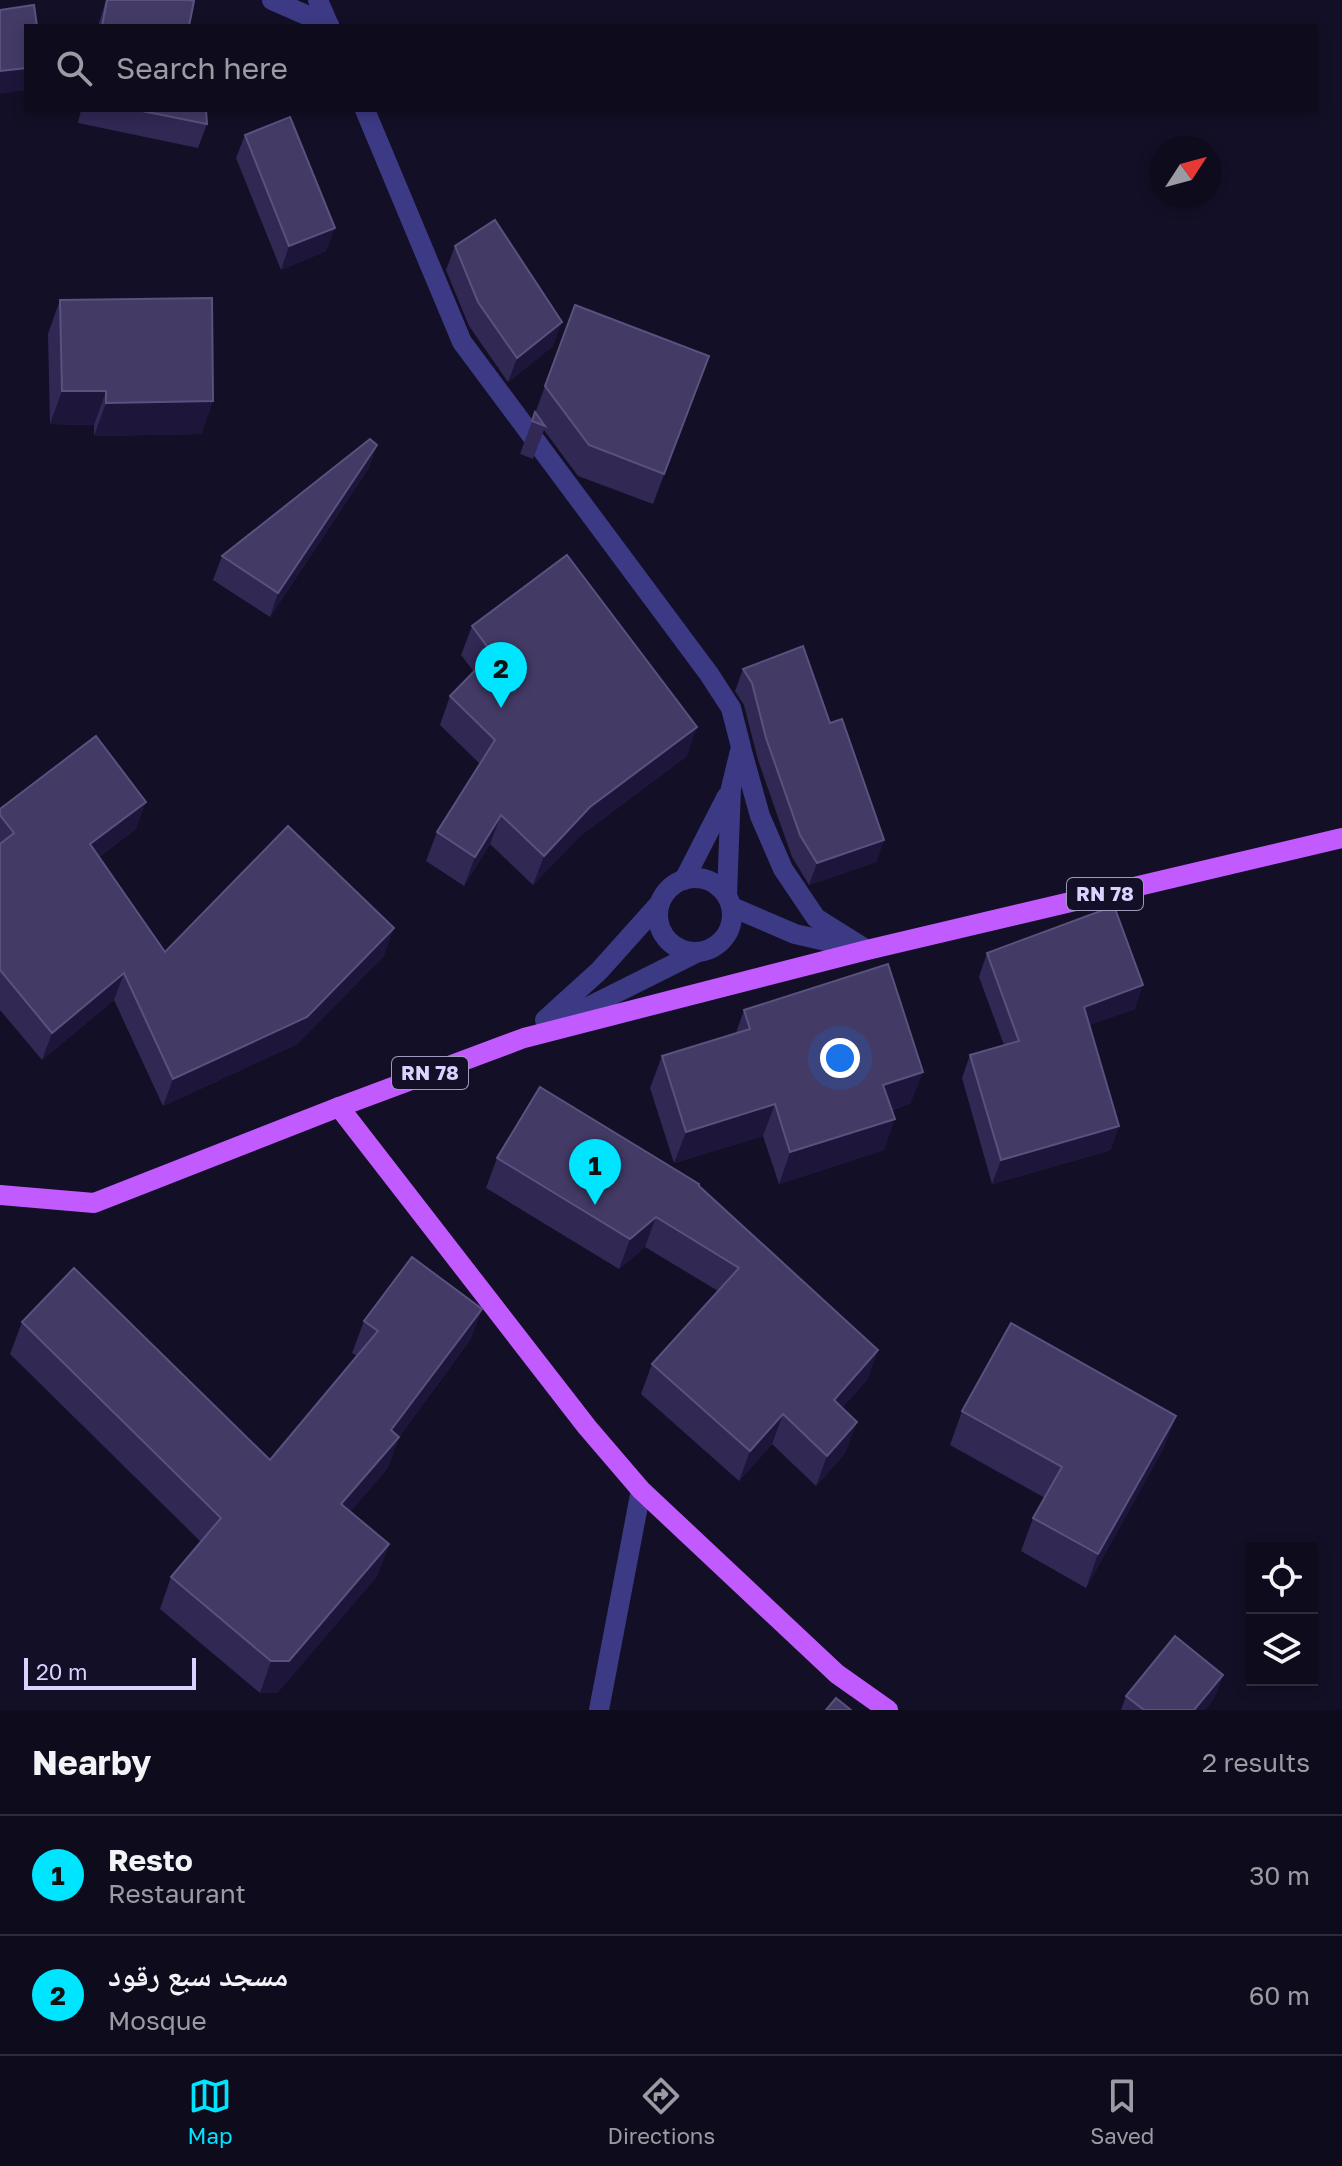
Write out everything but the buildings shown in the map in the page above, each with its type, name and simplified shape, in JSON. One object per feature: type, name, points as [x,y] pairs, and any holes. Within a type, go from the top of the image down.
[{"type":"main road","name":"RN 78","points":[[0,1195],[94,1203],[524,1038],[867,950],[1342,838]]},
{"type":"main road","points":[[339,1107],[587,1427],[641,1490],[837,1674],[888,1710]]},
{"type":"street","points":[[272,0],[325,24]]},
{"type":"street","points":[[318,0],[328,24]]},
{"type":"street","points":[[366,112],[462,342],[709,674],[731,708],[760,816],[783,869],[816,918],[867,950]]},
{"type":"street","points":[[524,1038],[722,942],[733,920],[729,901],[731,788],[741,747]]},
{"type":"street","points":[[684,880],[731,788]]},
{"type":"street","points":[[524,1038],[599,971],[660,903],[665,893],[684,880],[695,878],[718,886],[729,901],[795,934],[867,950]]},
{"type":"street","points":[[660,903],[658,915],[665,938],[686,952],[698,952]]},
{"type":"street","points":[[599,1710],[641,1490]]},
{"type":"place","name":"مسجد سبع رقود","points":[[501,708]]},
{"type":"place","name":"Resto","points":[[595,1205]]}]
